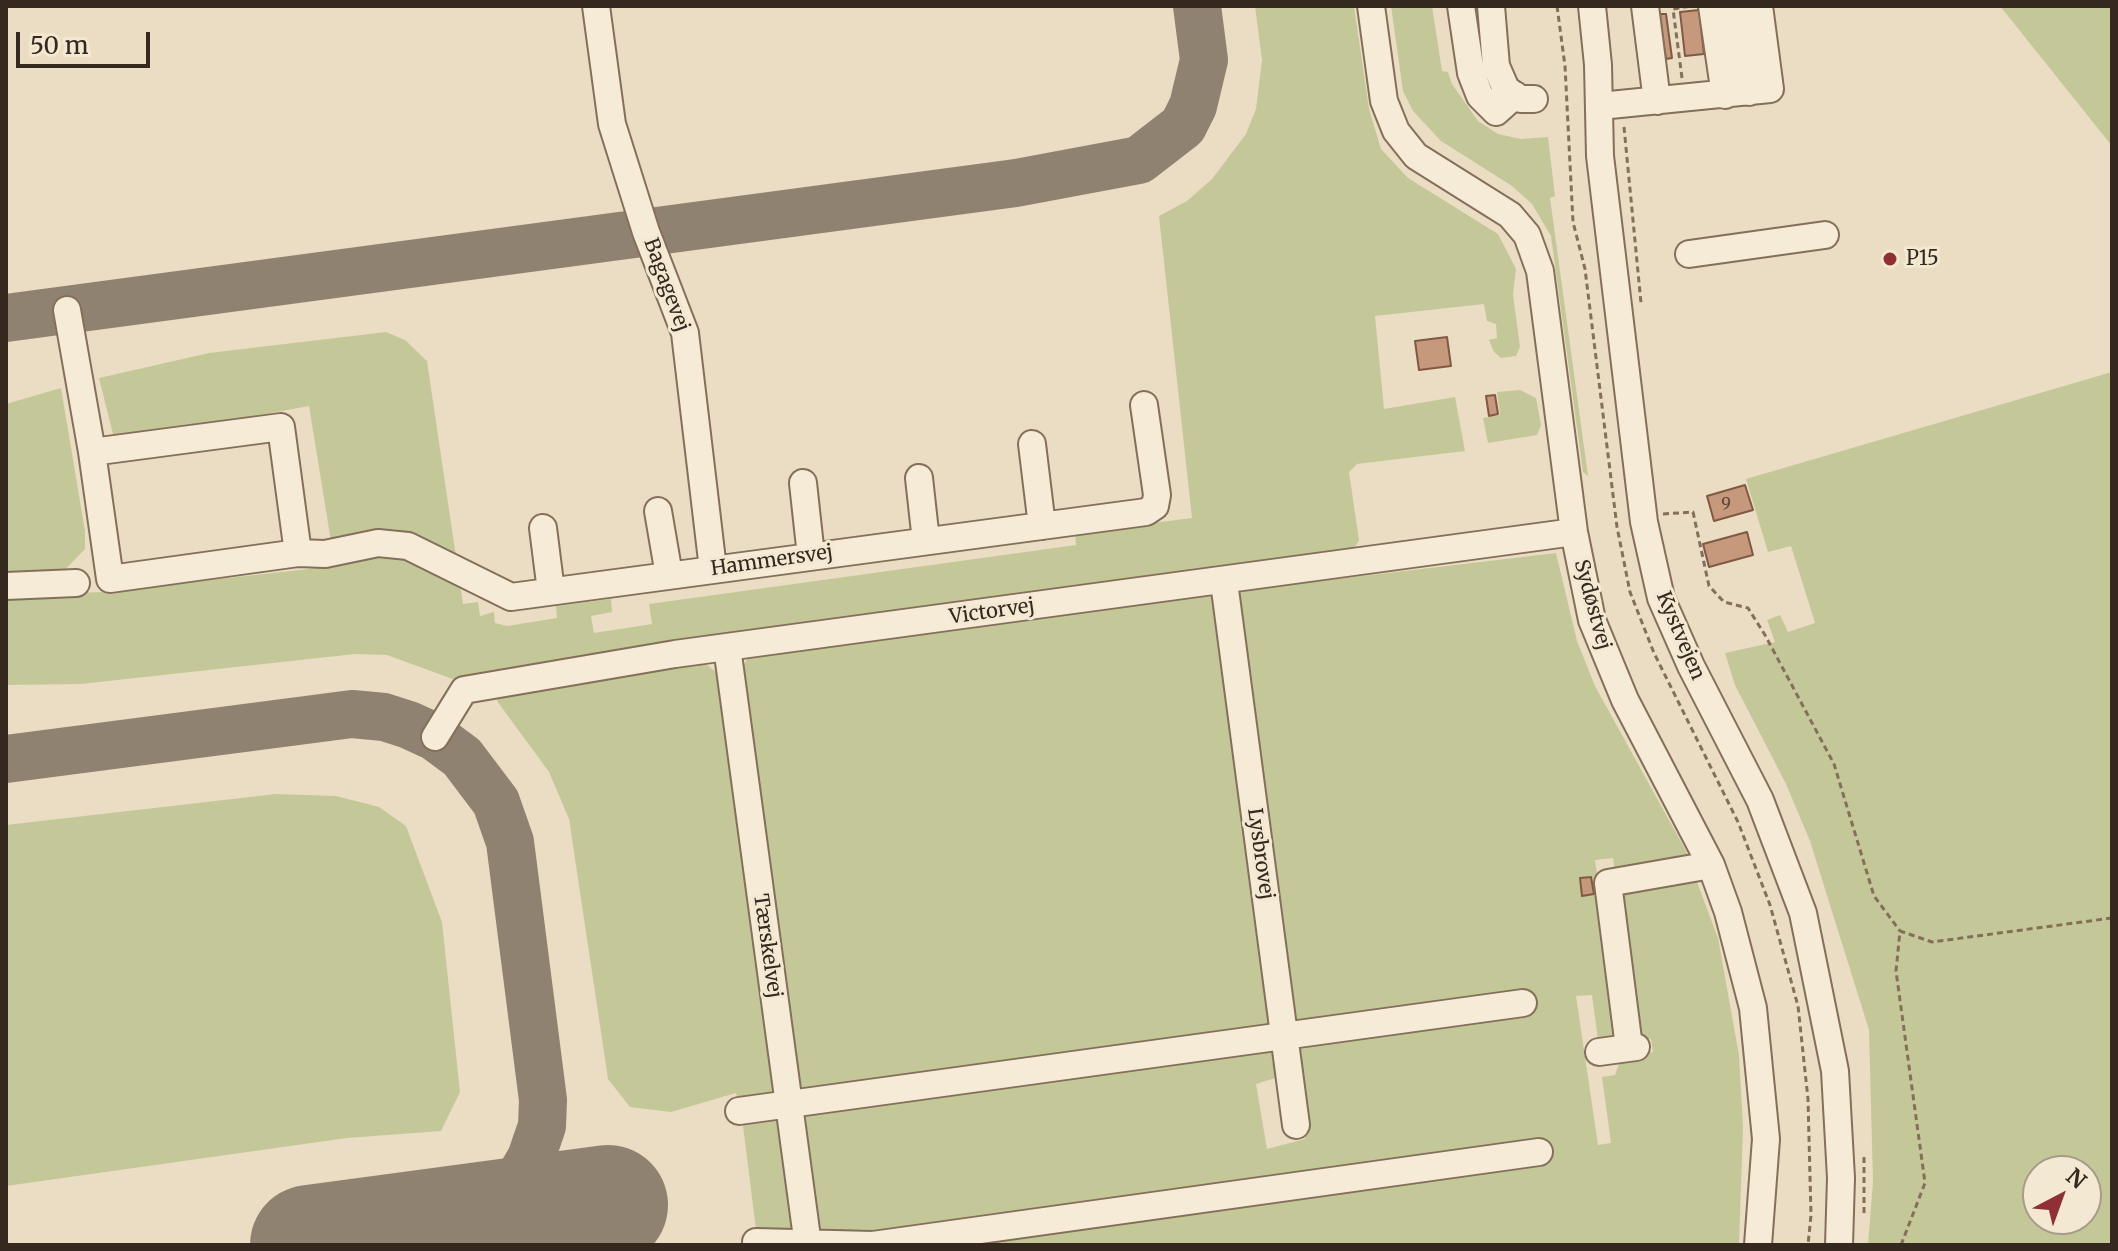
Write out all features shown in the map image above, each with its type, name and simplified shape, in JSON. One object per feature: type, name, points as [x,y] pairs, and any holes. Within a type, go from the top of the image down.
[{"type":"street","name":"Bagagevej","points":[[596,6],[612,124],[646,232],[685,333],[713,569]]},
{"type":"street","name":"Sydøstvej","points":[[1371,6],[1384,101],[1396,131],[1416,156],[1510,215],[1527,235],[1540,271],[1574,532],[1592,620],[1605,658],[1711,865],[1728,912],[1753,1008],[1766,1139],[1758,1245]]},
{"type":"street","points":[[1461,6],[1471,73],[1480,96],[1496,112],[1525,97],[1506,89],[1496,66],[1491,6]]},
{"type":"street","name":"Kystvejen","points":[[1592,6],[1598,65],[1611,104],[1600,156],[1657,510],[1661,598],[1691,666],[1760,800],[1803,913],[1835,1071],[1841,1178],[1839,1245]]},
{"type":"street","points":[[1645,6],[1657,101]]},
{"type":"street","points":[[1712,6],[1737,93]]},
{"type":"street","points":[[1737,6],[1737,93]]},
{"type":"street","points":[[1611,104],[1770,89],[1759,6]]},
{"type":"street","points":[[1689,254],[1825,235]]},
{"type":"street","points":[[67,310],[92,452],[281,427],[298,553]]},
{"type":"street","name":"Hammersvej","points":[[92,452],[110,579],[298,553],[325,554],[378,543],[408,546],[511,597],[1146,512],[1155,506],[1157,495],[1144,405]]},
{"type":"street","points":[[1032,444],[1042,526]]},
{"type":"street","points":[[919,478],[926,541]]},
{"type":"street","points":[[803,483],[811,556]]},
{"type":"street","points":[[658,511],[669,575]]},
{"type":"street","points":[[543,528],[551,591]]},
{"type":"street","name":"Victorvej","points":[[435,737],[464,690],[727,647],[1224,582],[1574,532]]},
{"type":"street","name":"Lysbrovej","points":[[1224,582],[1296,1125]]},
{"type":"street","points":[[6,586],[76,583]]},
{"type":"street","name":"Tærskelvej","points":[[727,647],[808,1244]]},
{"type":"street","points":[[1599,1052],[1633,1047],[1608,883],[1711,865]]},
{"type":"street","points":[[739,1111],[1523,1003]]},
{"type":"street","points":[[756,1242],[873,1245],[1539,1152]]},
{"type":"path","points":[[1684,98],[1673,9],[1691,6]]},
{"type":"path","points":[[1653,64],[1680,62]]},
{"type":"path","points":[[1565,66],[1598,65]]},
{"type":"path","points":[[1611,104],[1641,303]]},
{"type":"path","points":[[1657,510],[1693,512],[1709,586],[1724,602],[1748,608],[1765,635],[1834,764],[1874,896],[1900,931],[1932,942],[2112,918]]},
{"type":"path","points":[[1900,931],[1896,971],[1925,1183],[1901,1245]]},
{"type":"path","points":[[1863,1150],[1864,1213]]},
{"type":"green space","points":[[1255,6],[1354,6],[1369,109],[1381,149],[1408,178],[1498,234],[1516,269],[1513,295],[1520,347],[1516,356],[1501,358],[1494,352],[1489,340],[1497,338],[1496,324],[1487,321],[1484,304],[1375,316],[1384,409],[1455,397],[1465,451],[1357,464],[1349,472],[1359,540],[1351,554],[698,643],[690,637],[654,644],[645,652],[461,682],[387,655],[355,654],[81,684],[6,685],[6,596],[103,592],[335,566],[309,406],[115,442],[99,378],[209,353],[386,332],[405,340],[427,361],[463,604],[478,602],[480,616],[494,612],[495,623],[507,626],[557,618],[556,606],[611,599],[612,612],[591,616],[594,633],[652,624],[649,604],[1076,545],[1075,533],[1192,518],[1159,216],[1187,201],[1212,179],[1246,134],[1256,109],[1262,60]]},
{"type":"green space","points":[[1391,6],[1432,6],[1442,71],[1448,72],[1452,84],[1478,121],[1498,134],[1521,139],[1548,137],[1555,196],[1550,198],[1588,476],[1583,472],[1551,236],[1532,204],[1512,186],[1441,141],[1413,111],[1403,91]]},
{"type":"green space","points":[[2000,6],[2112,6],[2112,146]]},
{"type":"green space","points":[[2112,372],[2112,1245],[1868,1245],[1873,1182],[1869,1030],[1810,841],[1786,784],[1735,685],[1725,653],[1775,642],[1767,620],[1780,615],[1788,632],[1815,623],[1791,546],[1768,552],[1746,479]]},
{"type":"green space","points":[[61,388],[85,531],[85,549],[58,577],[6,576],[6,404]]},
{"type":"green space","points":[[1520,390],[1536,398],[1541,425],[1537,435],[1488,443],[1483,418],[1500,415],[1497,392]]},
{"type":"green space","points":[[1556,553],[1577,641],[1595,686],[1691,860],[1615,870],[1613,858],[1595,860],[1622,1043],[1599,1047],[1592,995],[1576,996],[1598,1145],[1611,1143],[1602,1077],[1615,1075],[1621,1058],[1653,1052],[1651,1039],[1637,1040],[1617,888],[1694,874],[1718,938],[1739,1055],[1743,1126],[1739,1245],[922,1245],[876,1237],[816,1235],[804,1113],[1280,1046],[1282,1076],[1256,1084],[1267,1149],[1305,1139],[1236,591]]},
{"type":"green space","points":[[1218,591],[1277,1030],[799,1096],[742,668],[749,656]]},
{"type":"green space","points":[[702,661],[716,672],[778,1096],[739,1103],[736,1093],[671,1112],[630,1107],[608,1079],[569,819],[549,772],[497,701],[503,688]]},
{"type":"green space","points":[[276,794],[336,796],[379,807],[406,826],[442,922],[460,1092],[441,1131],[347,1138],[6,1186],[6,825]]},
{"type":"green space","points":[[779,1111],[796,1234],[756,1230],[742,1118]]},
{"type":"building","points":[[1699,10],[1704,54],[1685,56],[1680,12]]},
{"type":"building","points":[[1659,14],[1666,14],[1672,58],[1666,59]]},
{"type":"building","points":[[1447,337],[1451,366],[1419,370],[1415,341]]},
{"type":"building","points":[[1495,395],[1498,414],[1489,416],[1486,396]]},
{"type":"building","points":[[1745,485],[1753,510],[1714,521],[1707,496]]},
{"type":"building","points":[[1747,532],[1753,555],[1709,567],[1703,544]]},
{"type":"building","points":[[1591,877],[1594,894],[1582,896],[1580,878]]},
{"type":"taxiway","points":[[6,318],[1016,183],[1139,160],[1183,126],[1193,106],[1204,60],[1197,6]]},
{"type":"taxiway","points":[[6,759],[352,714],[384,717],[409,725],[435,737],[462,757],[496,802],[510,842],[543,1100],[542,1126],[531,1158],[517,1182],[496,1203],[457,1225]]},
{"type":"runway","points":[[310,1245],[608,1205]]},
{"type":"place","name":"P15","points":[[1890,259]]}]
